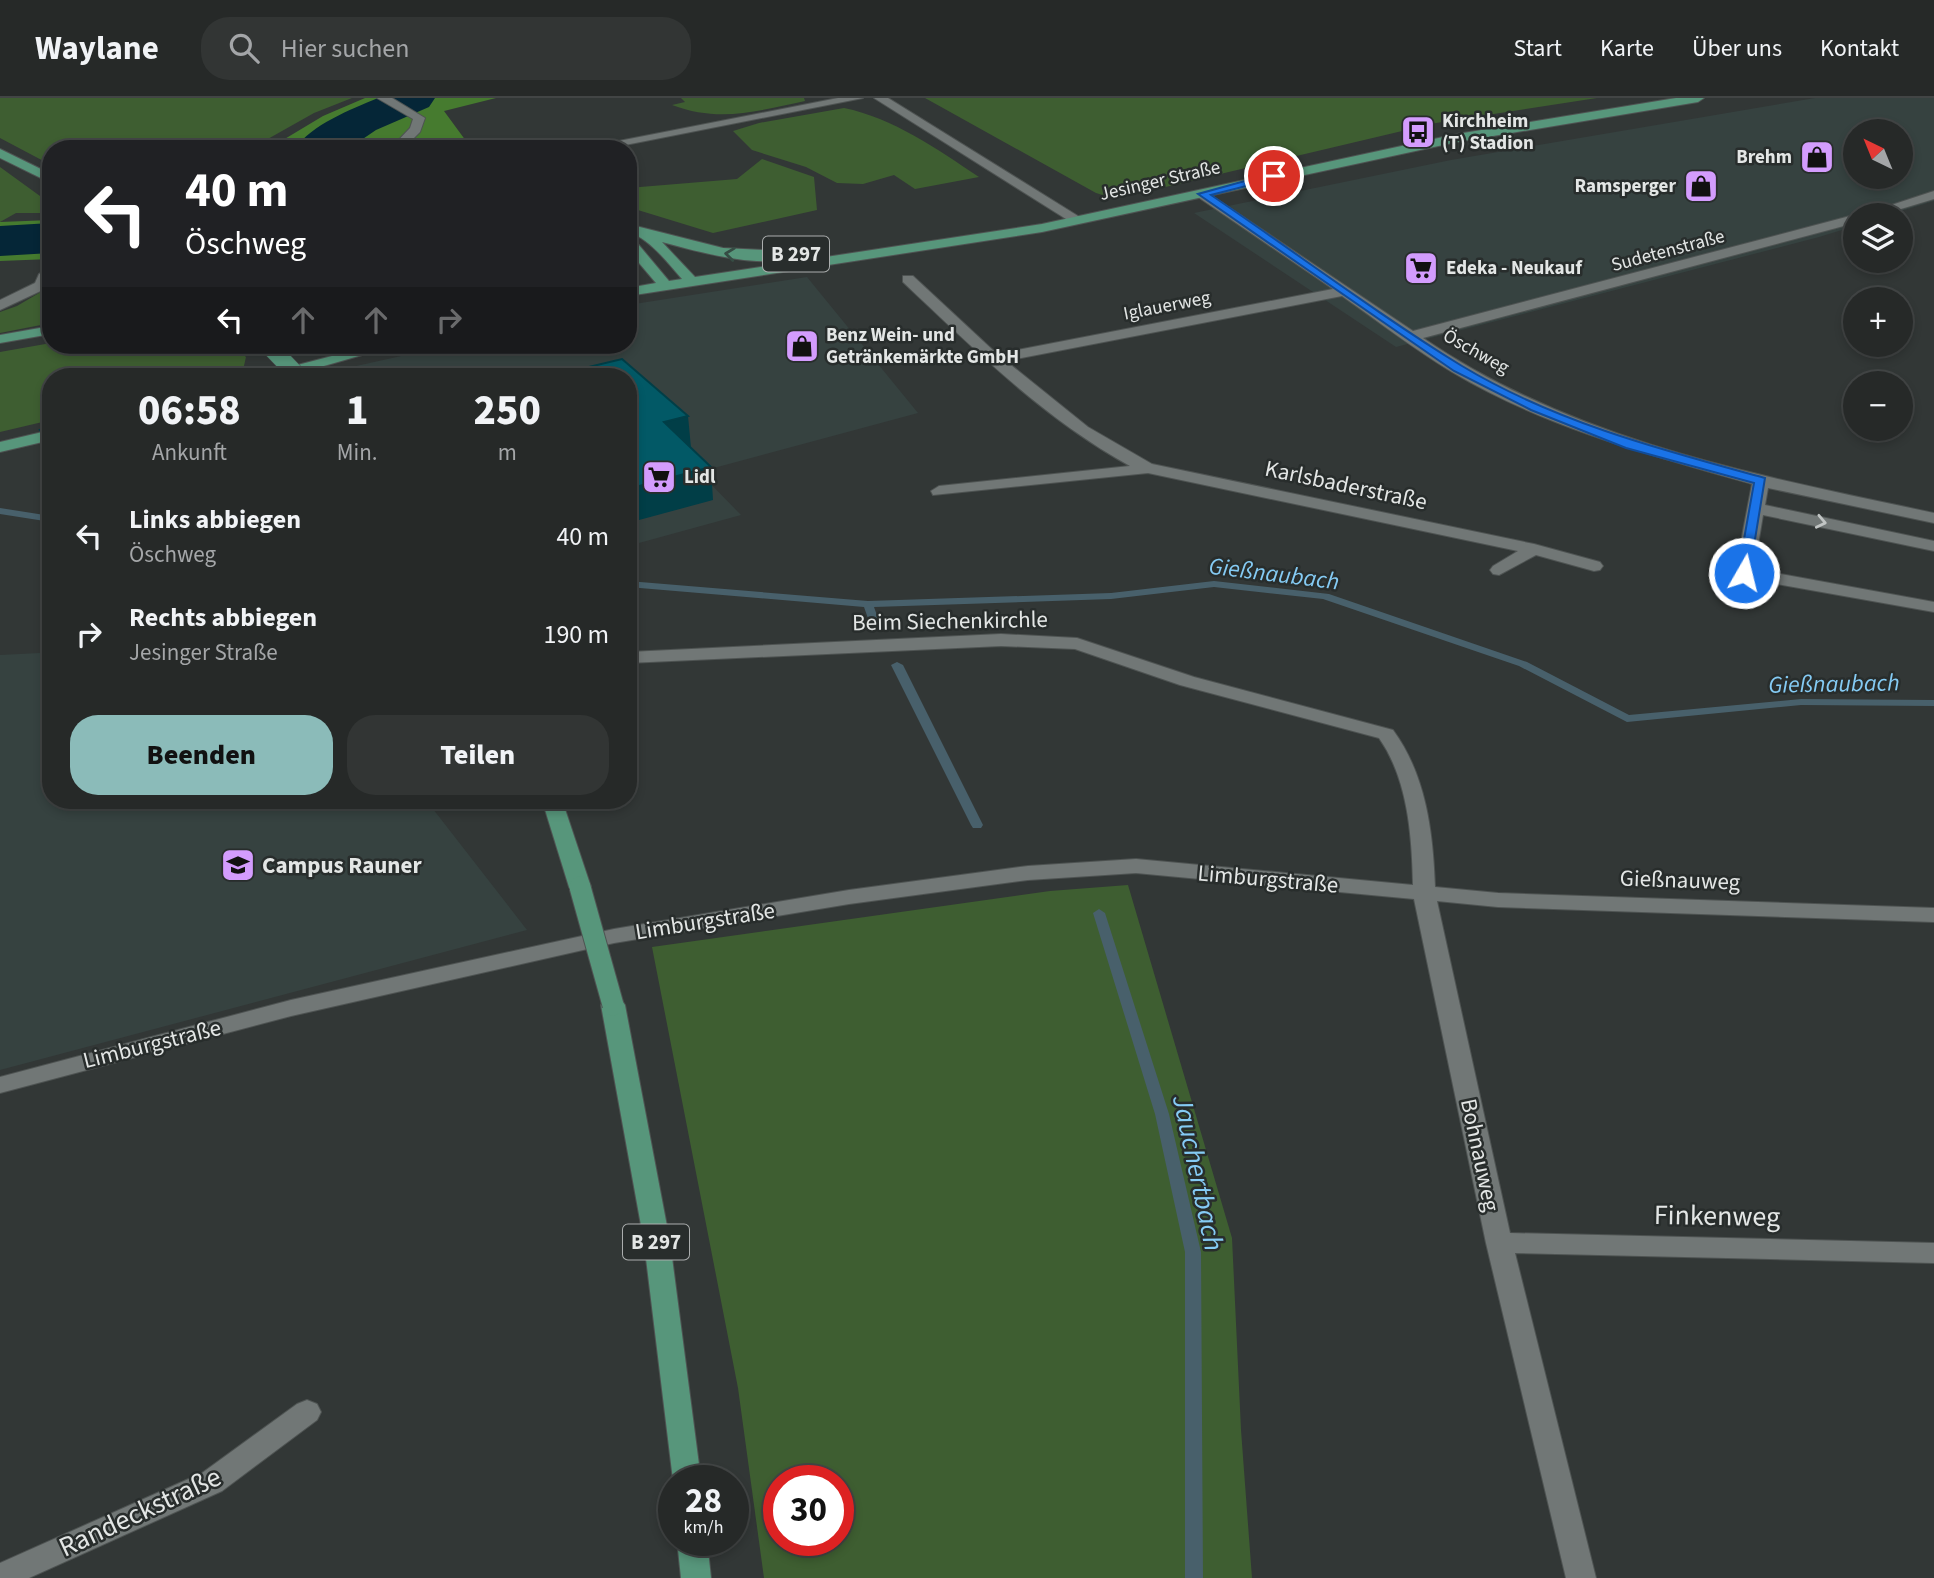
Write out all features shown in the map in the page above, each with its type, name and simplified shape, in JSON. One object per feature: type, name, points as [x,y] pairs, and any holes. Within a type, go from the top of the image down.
[{"type":"main road","name":"Jesinger Straße","points":[[637,290],[1079,221],[1328,163],[1457,138],[1698,98]]},
{"type":"main road","points":[[0,153],[42,174]]},
{"type":"main road","name":"B 297","points":[[637,231],[715,253],[752,257],[839,250],[896,251]]},
{"type":"main road","name":"B 297","points":[[637,234],[662,248],[691,281]]},
{"type":"main road","points":[[637,252],[665,285]]},
{"type":"main road","points":[[0,339],[42,332]]},
{"type":"main road","points":[[0,346],[42,339]]},
{"type":"main road","points":[[277,354],[290,368]]},
{"type":"main road","points":[[302,368],[356,354]]},
{"type":"main road","points":[[0,447],[42,437]]},
{"type":"main road","name":"B 297","points":[[555,809],[613,1005],[640,1133],[656,1235],[685,1465]]},
{"type":"main road","points":[[694,1556],[696,1578]]},
{"type":"street","points":[[383,98],[418,118],[416,129],[405,140]]},
{"type":"street","points":[[632,140],[857,98]]},
{"type":"street","points":[[880,98],[1079,221]]},
{"type":"street","name":"Öschweg","points":[[1203,194],[1458,369],[1535,407],[1630,445],[1761,481],[1934,518]]},
{"type":"street","points":[[1908,203],[1934,195]]},
{"type":"street","name":"Sudetenstraße","points":[[1409,337],[1624,283],[1843,222]]},
{"type":"street","name":"Karlsbaderstraße","points":[[908,278],[995,359],[1111,451],[1147,468],[1534,549],[1594,566]]},
{"type":"street","points":[[0,306],[42,285]]},
{"type":"street","name":"Iglauerweg","points":[[995,359],[1347,291]]},
{"type":"street","name":"Karlsbaderstraße","points":[[939,491],[1147,468]]},
{"type":"street","points":[[1761,481],[1744,573],[1934,607]]},
{"type":"street","points":[[1754,508],[1934,546]]},
{"type":"street","points":[[1499,570],[1534,549]]},
{"type":"street","name":"Beim Siechenkirchle","points":[[637,658],[1001,640],[1077,644],[1187,681],[1386,734]]},
{"type":"street","name":"Bohnauweg","points":[[1386,734],[1400,749],[1424,846],[1424,893],[1499,1243],[1581,1578]]},
{"type":"street","name":"Limburgstraße","points":[[0,1085],[291,1008],[614,936],[937,884],[1136,866],[1424,893]]},
{"type":"street","name":"Gießnauweg","points":[[1424,893],[1498,900],[1934,915]]},
{"type":"street","name":"Finkenweg","points":[[1499,1243],[1934,1253]]},
{"type":"street","name":"Randeckstraße","points":[[0,1577],[212,1482],[307,1412]]},
{"type":"shaded area","points":[[1815,98],[1934,98],[1934,201],[1913,207],[1913,203],[1843,203],[1843,230],[1396,347],[1194,213],[1451,160]]},
{"type":"shaded area","points":[[807,277],[918,413],[699,472],[741,515],[637,544],[637,368],[352,367],[410,354],[637,354],[637,304]]},
{"type":"shaded area","name":"Campus Rauner","points":[[42,653],[42,809],[433,809],[527,930],[0,1070],[0,655]]},
{"type":"green space","points":[[0,98],[352,98],[314,113],[266,140],[42,140],[42,160],[0,138]]},
{"type":"green space","points":[[365,98],[496,98],[444,111],[465,140],[283,140],[323,116]]},
{"type":"green space","points":[[681,98],[804,98],[805,101],[738,114],[723,114],[672,105],[685,102]]},
{"type":"green space","points":[[925,98],[1597,98],[1436,123],[1140,193],[1109,197],[1096,193]]},
{"type":"green space","points":[[844,108],[897,127],[979,177],[915,189],[894,175],[863,184],[837,183],[806,167],[752,150],[733,131],[759,123]]},
{"type":"green space","points":[[762,159],[814,177],[817,210],[713,233],[637,210],[637,187],[737,179]]},
{"type":"green space","points":[[0,167],[42,197],[42,213],[16,213],[0,222]]},
{"type":"green space","points":[[42,220],[42,259],[0,261],[0,222]]},
{"type":"green space","points":[[42,291],[42,325],[0,333],[0,312],[17,306]]},
{"type":"green space","points":[[42,345],[42,354],[243,354],[246,357],[243,368],[42,368],[42,422],[0,432],[0,352]]},
{"type":"green space","points":[[1128,885],[1232,1238],[1241,1430],[1252,1578],[764,1578],[738,1388],[652,947],[1050,891]]},
{"type":"building","points":[[622,359],[632,368],[584,368]]},
{"type":"building","points":[[637,372],[688,416],[664,422],[711,467],[637,487]]},
{"type":"waterway","points":[[331,140],[361,121],[414,98]]},
{"type":"waterway","points":[[0,241],[42,239]]},
{"type":"waterway","name":"Gießnaubach","points":[[0,511],[42,518]]},
{"type":"waterway","name":"Gießnaubach","points":[[868,604],[1111,596],[1214,584],[1325,596],[1523,664],[1627,719],[1801,702],[1934,703]]},
{"type":"waterway","name":"Gießnaubach","points":[[637,585],[868,604]]},
{"type":"waterway","name":"Jauchertbach","points":[[868,604],[875,624]]},
{"type":"waterway","name":"Jauchertbach","points":[[897,665],[977,825]]},
{"type":"waterway","name":"Jauchertbach","points":[[1099,913],[1162,1114],[1193,1252],[1194,1578]]},
{"type":"place","name":"Kirchheim (T) Stadion","points":[[1418,132]]},
{"type":"place","name":"Brehm","points":[[1817,157]]},
{"type":"place","name":"Ramsperger","points":[[1701,186]]},
{"type":"place","name":"Edeka - Neukauf","points":[[1421,268]]},
{"type":"place","name":"Benz Wein- und Getränkemärkte GmbH","points":[[802,346]]},
{"type":"place","name":"Lidl","points":[[659,477]]},
{"type":"place","name":"Campus Rauner","points":[[238,865]]},
{"type":"route","points":[[1274,176],[1203,194],[1458,369],[1535,407],[1630,445],[1761,481],[1744,573]]}]
